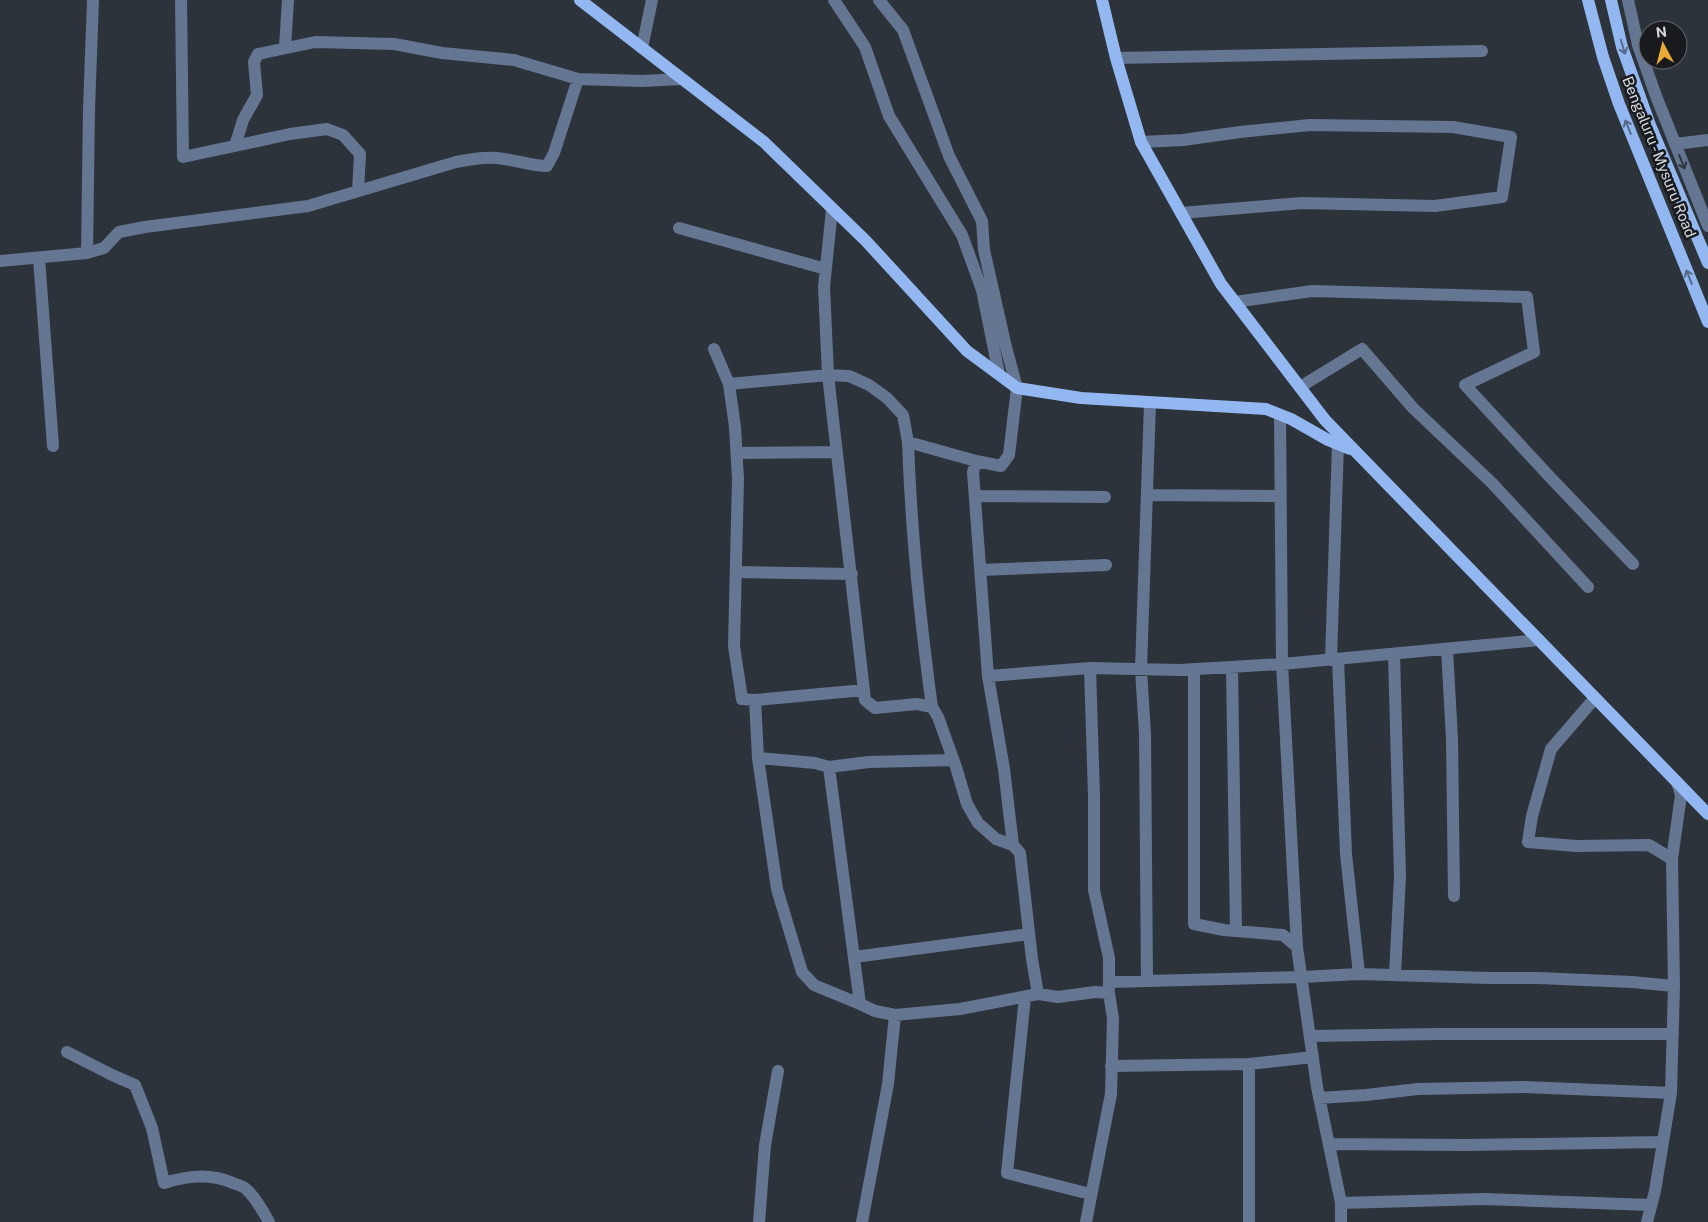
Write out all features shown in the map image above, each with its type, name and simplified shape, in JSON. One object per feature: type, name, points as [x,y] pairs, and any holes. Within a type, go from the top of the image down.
[{"type":"main road","points":[[580,0],[764,142],[866,242],[967,351],[1017,388],[1081,398],[1266,409],[1328,440],[1357,452]]},
{"type":"main road","points":[[1102,0],[1116,58],[1141,142],[1221,284],[1325,420],[1708,814]]},
{"type":"main road","name":"Bengaluru - Mysuru Road","points":[[1588,0],[1602,57],[1618,104],[1708,322]]},
{"type":"main road","name":"Bengaluru - Mysuru Road","points":[[1612,0],[1622,47],[1650,125],[1708,263]]},
{"type":"street","points":[[87,253],[88,118],[93,0]]},
{"type":"street","points":[[181,0],[183,157],[290,134],[327,129],[343,134],[360,154],[358,190]]},
{"type":"street","points":[[285,47],[288,0]]},
{"type":"street","points":[[642,48],[652,0]]},
{"type":"street","points":[[834,0],[865,47],[889,116],[962,235],[982,290],[999,374]]},
{"type":"street","points":[[879,0],[903,30],[949,156],[982,221],[984,250],[1017,388],[1009,455],[1002,466],[908,442]]},
{"type":"street","points":[[1628,0],[1638,45],[1708,226]]},
{"type":"street","points":[[235,146],[243,120],[257,95],[254,62],[258,54],[314,42],[394,44],[442,53],[514,60],[578,78],[642,80],[681,78]]},
{"type":"street","points":[[1116,58],[1482,52]]},
{"type":"street","points":[[0,261],[87,253],[104,248],[119,232],[308,206],[358,190],[477,158],[504,159],[534,166],[547,166],[554,153],[578,78]]},
{"type":"street","points":[[1141,142],[1183,140],[1310,125],[1453,127],[1510,137],[1502,197],[1435,206],[1302,203],[1181,213]]},
{"type":"street","points":[[1675,144],[1708,140]]},
{"type":"street","points":[[832,209],[824,287],[828,375],[865,700],[875,708],[916,704],[932,707]]},
{"type":"street","points":[[679,228],[826,269]]},
{"type":"street","points":[[39,258],[53,446]]},
{"type":"street","points":[[1235,302],[1312,291],[1527,297],[1534,352],[1465,385],[1633,564]]},
{"type":"street","points":[[1300,387],[1362,348],[1413,408],[1492,483],[1588,587]]},
{"type":"street","points":[[714,349],[729,384],[736,452],[738,479],[734,646],[742,699],[756,700],[864,690]]},
{"type":"street","points":[[729,384],[828,375],[849,376],[869,385],[887,398],[903,415],[908,442],[911,518],[921,629],[932,707],[938,716],[967,804],[978,823],[996,839],[1012,845],[1020,853],[1038,994]]},
{"type":"street","points":[[1147,980],[1145,734],[1141,669],[1150,403]]},
{"type":"street","points":[[1280,415],[1282,664],[1297,947],[1319,1098],[1341,1203],[1341,1222]]},
{"type":"street","points":[[1338,443],[1335,660],[1346,854],[1359,974]]},
{"type":"street","points":[[736,452],[837,452]]},
{"type":"street","points":[[976,460],[973,472],[988,676],[1004,769],[1012,845]]},
{"type":"street","points":[[1147,495],[1280,496]]},
{"type":"street","points":[[975,496],[1106,497]]},
{"type":"street","points":[[980,570],[1106,565]]},
{"type":"street","points":[[736,572],[852,574]]},
{"type":"street","points":[[988,676],[1090,668],[1194,669],[1282,664],[1539,640]]},
{"type":"street","points":[[1447,649],[1452,739],[1454,896]]},
{"type":"street","points":[[1394,654],[1400,876],[1395,974]]},
{"type":"street","points":[[1232,667],[1236,931]]},
{"type":"street","points":[[1086,1222],[1111,1094],[1113,1019],[1109,987],[1109,958],[1094,890],[1094,797],[1090,668]]},
{"type":"street","points":[[1194,669],[1194,924],[1224,930],[1283,935],[1297,947]]},
{"type":"street","points":[[1595,698],[1551,749],[1532,816],[1528,842],[1576,846],[1649,845],[1672,859]]},
{"type":"street","points":[[756,700],[758,758],[778,889],[802,972],[814,985],[875,1011],[895,1015],[960,1009],[1038,994],[1058,997],[1147,980],[1395,974],[1632,982],[1674,986]]},
{"type":"street","points":[[758,758],[815,763],[829,767],[869,762],[953,760]]},
{"type":"street","points":[[829,767],[860,1004]]},
{"type":"street","points":[[1647,1222],[1671,1093],[1674,986],[1672,859],[1681,795],[1677,782]]},
{"type":"street","points":[[854,957],[1029,934]]},
{"type":"street","points":[[1025,996],[1006,1174],[1090,1194]]},
{"type":"street","points":[[862,1222],[888,1084],[895,1015]]},
{"type":"street","points":[[1310,1036],[1673,1034]]},
{"type":"street","points":[[67,1052],[135,1085],[152,1128],[164,1183],[183,1178],[204,1176],[223,1178],[246,1189],[263,1210],[269,1222]]},
{"type":"street","points":[[1111,1066],[1249,1064],[1313,1057]]},
{"type":"street","points":[[1249,1064],[1249,1222]]},
{"type":"street","points":[[759,1222],[765,1145],[778,1072]]},
{"type":"street","points":[[1319,1098],[1418,1089],[1524,1086],[1671,1093]]},
{"type":"street","points":[[1329,1144],[1467,1145],[1663,1142]]},
{"type":"street","points":[[1341,1203],[1484,1199],[1651,1204]]}]
